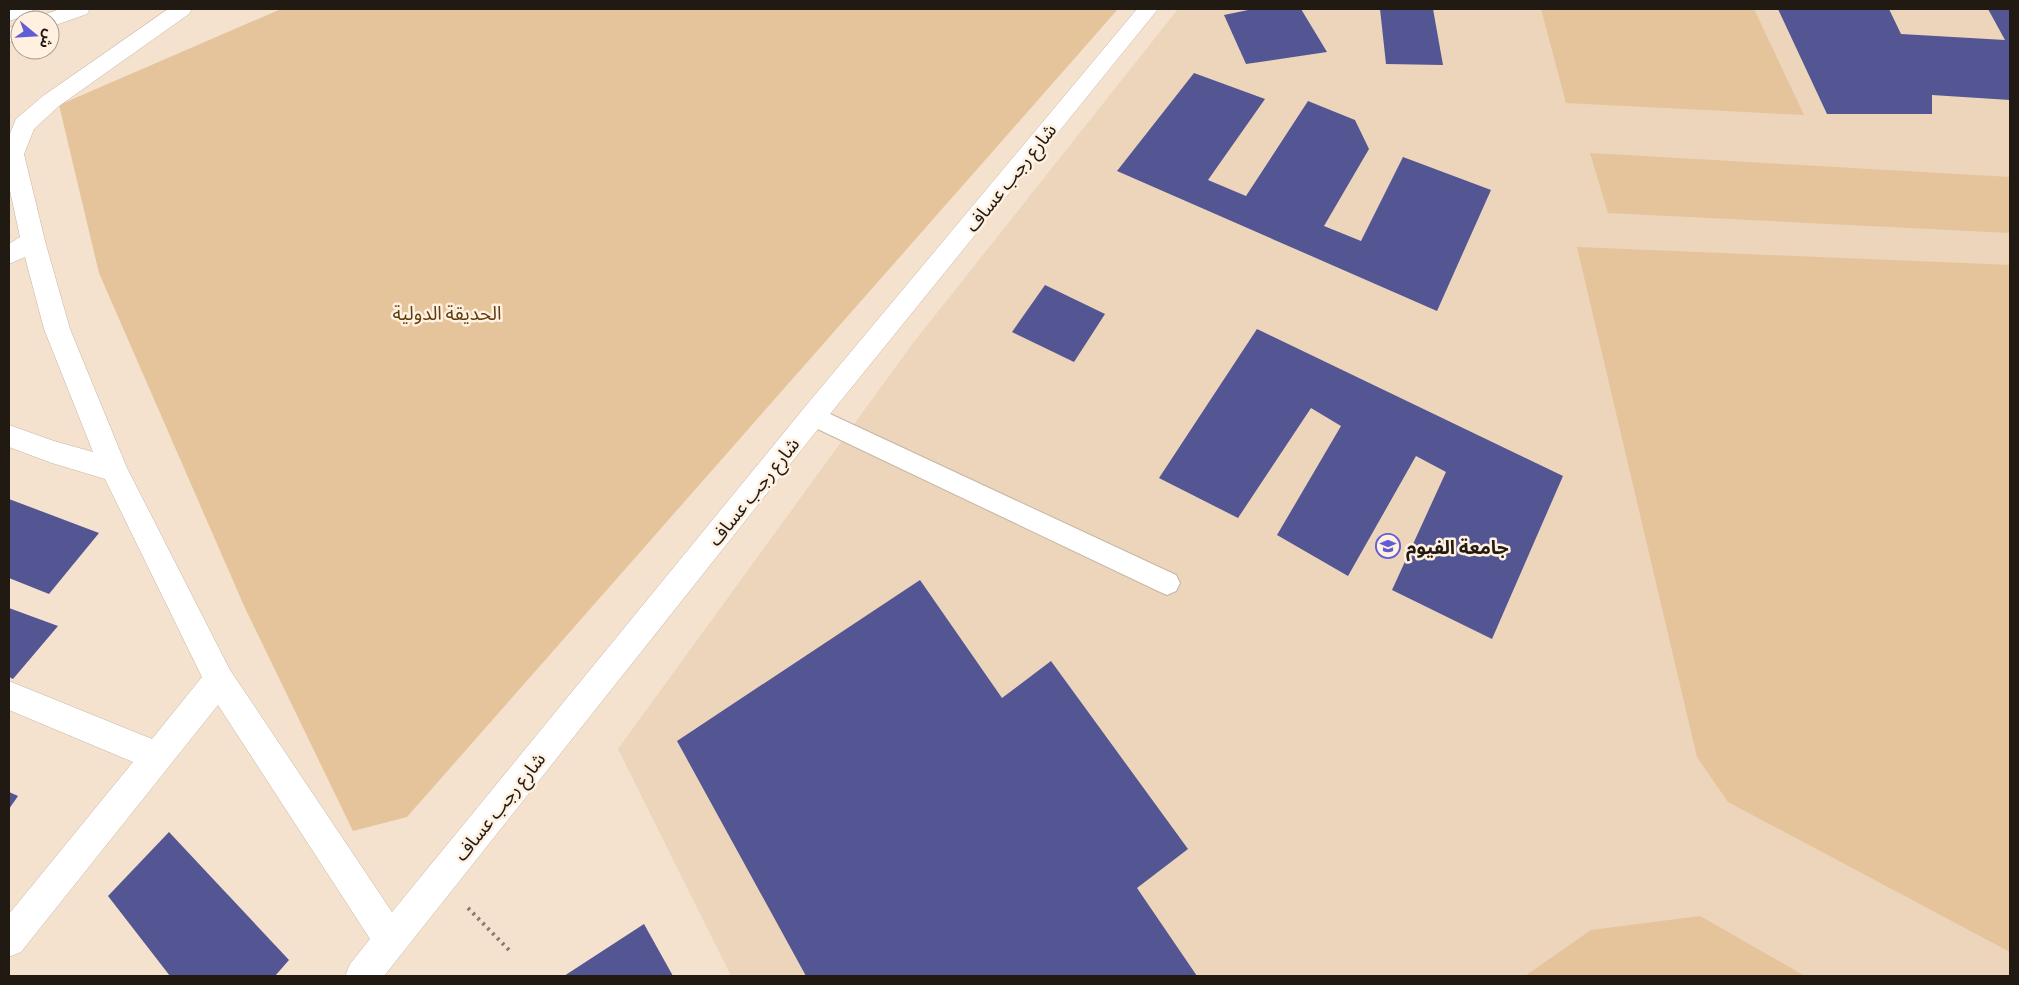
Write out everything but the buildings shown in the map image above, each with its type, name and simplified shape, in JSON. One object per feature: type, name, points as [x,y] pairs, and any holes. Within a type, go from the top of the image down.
[{"type":"street","points":[[60,16],[80,9]]},
{"type":"street","points":[[182,9],[51,101],[16,128],[13,154],[32,241],[57,329],[114,470],[218,680],[391,940]]},
{"type":"street","name":"شارع رجب عساف","points":[[362,976],[813,416],[1148,9]]},
{"type":"street","points":[[9,255],[32,241]]},
{"type":"street","points":[[9,436],[52,452],[114,470]]},
{"type":"street","points":[[9,940],[218,680]]},
{"type":"street","points":[[9,695],[157,757]]},
{"type":"lane","points":[[813,416],[1167,583]]},
{"type":"path","points":[[440,879],[511,952]]},
{"type":"shaded area","name":"جامعة الفيوم","points":[[1178,9],[2010,9],[2010,976],[731,976],[618,749],[913,343]]},
{"type":"green space","name":"الحديقة الدولية","points":[[281,9],[1118,9],[407,817],[353,831],[245,608],[99,273],[59,105]]},
{"type":"green space","points":[[1541,9],[1754,9],[1804,115],[1566,103]]},
{"type":"green space","points":[[1590,153],[2010,177],[2010,233],[1608,213]]},
{"type":"green space","points":[[1577,247],[2010,265],[2010,952],[1728,802],[1697,757]]},
{"type":"green space","points":[[1700,916],[1805,976],[1525,976],[1591,930]]},
{"type":"place","name":"جامعة الفيوم","points":[[1388,546]]}]
